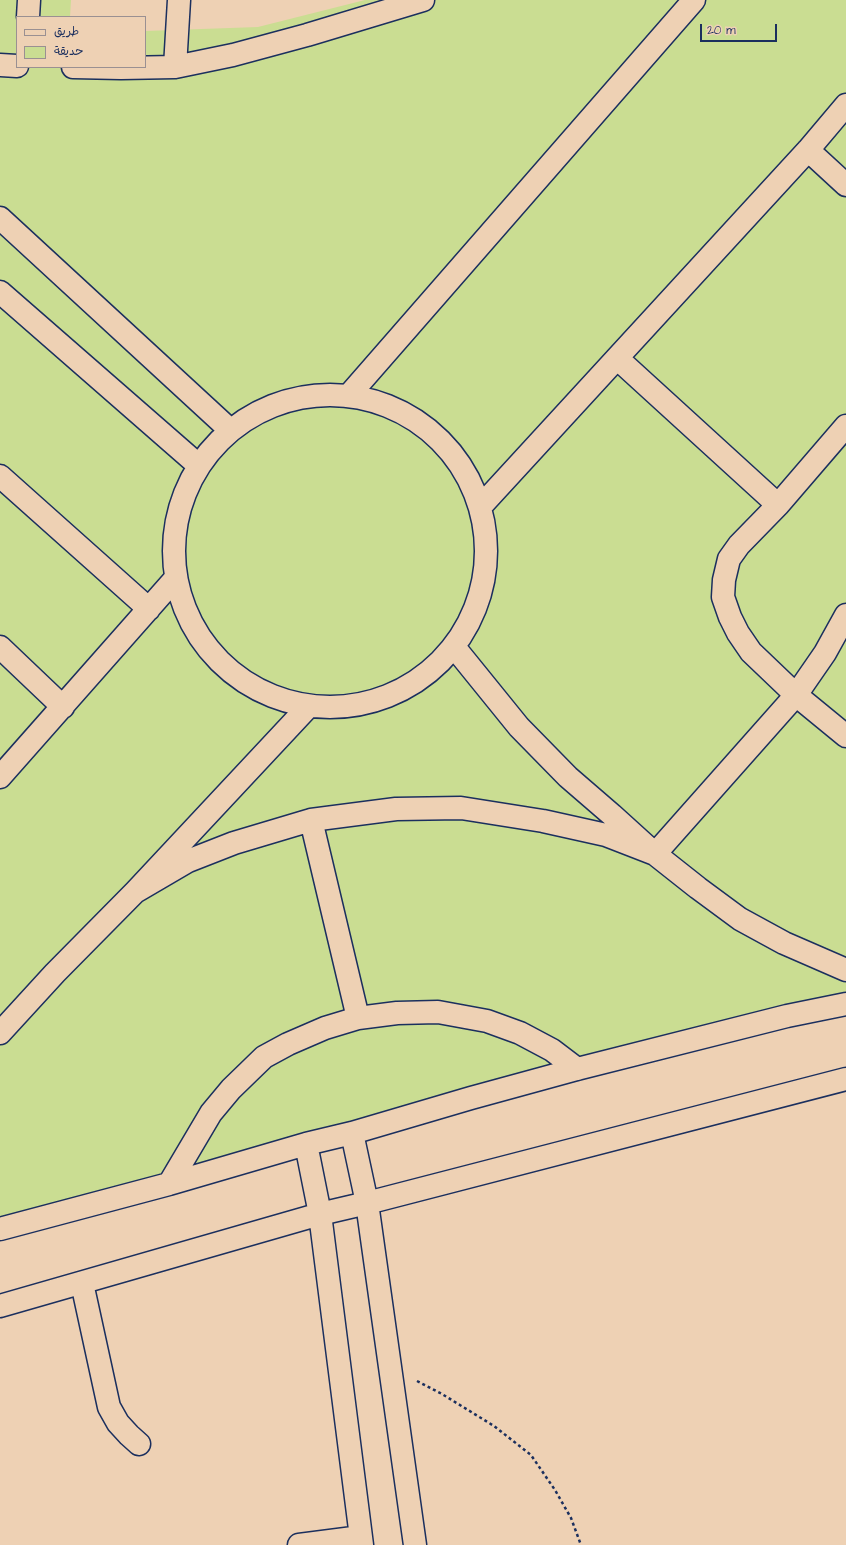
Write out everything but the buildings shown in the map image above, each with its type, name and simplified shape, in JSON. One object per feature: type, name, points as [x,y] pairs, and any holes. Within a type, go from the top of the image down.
[{"type":"street","points":[[28,16],[29,0]]},
{"type":"street","points":[[175,66],[179,0]]},
{"type":"street","points":[[146,67],[175,66],[248,51],[423,0]]},
{"type":"street","points":[[350,394],[694,0]]},
{"type":"street","points":[[0,65],[16,66]]},
{"type":"street","points":[[481,506],[618,359],[808,150],[846,104]]},
{"type":"street","points":[[808,150],[846,185]]},
{"type":"street","points":[[0,218],[229,429]]},
{"type":"street","points":[[0,292],[197,464]]},
{"type":"street","points":[[618,359],[778,505]]},
{"type":"street","points":[[350,394],[407,413],[454,452],[481,506],[485,580],[455,648],[414,686],[362,707],[307,708],[246,685],[199,640],[174,580],[174,520],[197,464],[229,429],[286,399],[350,394]]},
{"type":"street","points":[[844,434],[739,545],[728,559],[724,580],[723,597],[730,617],[738,633],[751,652],[796,695],[846,736]]},
{"type":"street","points":[[0,476],[149,609]]},
{"type":"street","points":[[0,777],[174,580]]},
{"type":"street","points":[[655,854],[796,695],[825,652],[846,615]]},
{"type":"street","points":[[0,648],[63,707]]},
{"type":"street","points":[[455,648],[524,732],[568,777],[655,854],[740,919],[784,943],[846,970]]},
{"type":"street","points":[[0,1033],[55,973],[135,892],[307,708]]},
{"type":"street","points":[[135,892],[188,861],[234,843],[311,820],[396,809],[461,808],[543,821],[606,835],[655,854]]},
{"type":"street","points":[[311,820],[358,1018]]},
{"type":"street","points":[[0,1229],[169,1184],[306,1144],[352,1133],[577,1069],[787,1016],[846,1004]]},
{"type":"street","points":[[169,1184],[211,1113],[231,1089],[264,1057],[288,1044],[325,1028],[358,1018],[397,1013],[438,1012],[487,1021],[520,1033],[552,1050],[577,1069]]},
{"type":"street","points":[[0,1306],[320,1214],[846,1079]]},
{"type":"street","points":[[352,1133],[367,1203],[415,1545]]},
{"type":"street","points":[[299,1545],[362,1541],[320,1214],[306,1144]]},
{"type":"street","points":[[82,1283],[109,1407],[118,1423],[140,1444]]},
{"type":"path","points":[[390,1367],[442,1394],[494,1426],[531,1455],[555,1490],[571,1518],[581,1545]]},
{"type":"green space","points":[[0,0],[71,0],[70,16],[16,16],[16,68],[146,68],[146,31],[258,27],[365,0],[846,0],[846,999],[0,1224]]}]
